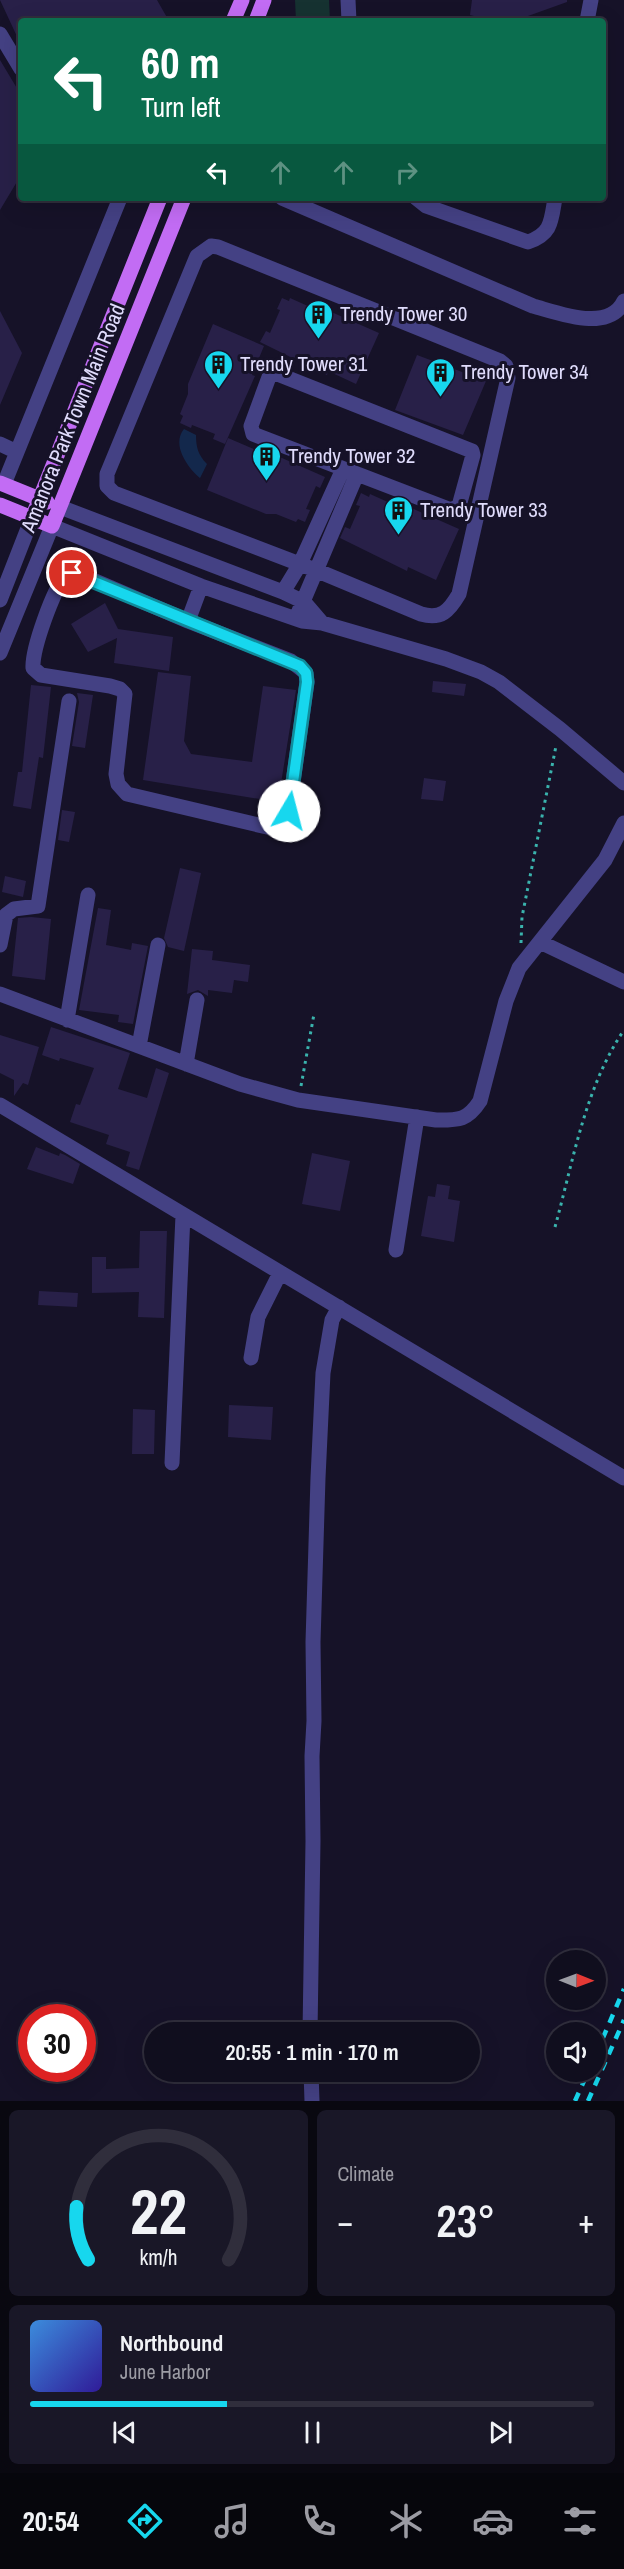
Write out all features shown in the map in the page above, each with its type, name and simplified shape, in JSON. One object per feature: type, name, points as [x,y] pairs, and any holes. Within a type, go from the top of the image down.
[{"type":"main road","points":[[234,18],[242,0]]},
{"type":"main road","points":[[257,18],[264,0]]},
{"type":"main road","name":"Amanora Park Town Main Road","points":[[33,518],[159,201]]},
{"type":"main road","name":"Amanora Park Town Main Road","points":[[52,526],[183,201]]},
{"type":"main road","points":[[2,484],[60,507]]},
{"type":"main road","points":[[0,505],[52,526]]},
{"type":"street","points":[[348,0],[349,18]]},
{"type":"street","points":[[588,18],[591,0]]},
{"type":"street","points":[[0,34],[18,64]]},
{"type":"street","points":[[2,484],[119,201]]},
{"type":"street","points":[[289,201],[533,306],[573,316],[605,318],[621,308],[624,302]]},
{"type":"street","points":[[420,201],[426,206],[528,242],[542,238],[549,227],[554,201]]},
{"type":"street","points":[[211,246],[500,360],[508,371],[459,594],[453,604],[444,613],[431,617],[318,571],[114,493],[107,486],[106,474],[197,256],[211,246]]},
{"type":"street","points":[[272,374],[278,374],[473,453],[459,506],[454,510],[350,471],[251,432],[251,426],[272,374]]},
{"type":"street","points":[[0,444],[17,452]]},
{"type":"street","points":[[283,592],[350,471]]},
{"type":"street","points":[[296,619],[318,571],[350,471]]},
{"type":"street","points":[[60,507],[283,592],[303,602],[322,623]]},
{"type":"street","name":"Amanora Park Town Main Road","points":[[0,600],[33,518]]},
{"type":"street","points":[[52,526],[201,586],[296,619],[322,623],[447,658],[481,672],[499,682],[560,729],[624,783]]},
{"type":"street","name":"Amanora Park Town Main Road","points":[[0,653],[52,526]]},
{"type":"street","points":[[72,573],[188,621],[291,661],[306,673],[307,682],[289,811],[285,820],[278,824],[267,827],[127,794],[118,784],[116,774],[124,694],[120,689],[110,686],[41,675],[33,668],[32,656],[36,643],[62,580],[72,573]]},
{"type":"street","points":[[188,621],[201,586]]},
{"type":"street","points":[[0,945],[6,915],[14,909],[38,906],[69,702]]},
{"type":"street","points":[[0,994],[240,1084],[298,1100],[417,1117],[458,1119],[472,1114],[480,1101],[506,1001],[519,968],[605,860],[624,823]]},
{"type":"street","points":[[67,1020],[88,895]]},
{"type":"street","points":[[540,942],[624,982]]},
{"type":"street","points":[[139,1046],[158,945]]},
{"type":"street","points":[[186,1064],[197,1000]]},
{"type":"street","points":[[0,1105],[624,1478]]},
{"type":"street","points":[[396,1250],[417,1117]]},
{"type":"street","points":[[172,1463],[183,1215]]},
{"type":"street","points":[[251,1358],[258,1317],[280,1273]]},
{"type":"street","points":[[310,2022],[312,1756],[318,1478],[323,1376],[332,1320],[339,1308]]},
{"type":"street","points":[[311,2082],[312,2101]]},
{"type":"path","points":[[519,968],[522,917],[560,729]]},
{"type":"path","points":[[298,1100],[314,1014]]},
{"type":"path","points":[[555,1227],[589,1104],[615,1044],[624,1030]]},
{"type":"green space","points":[[295,0],[329,0],[330,18],[296,18]]},
{"type":"water","points":[[184,429],[196,435],[198,451],[207,464],[200,478],[186,462],[180,449],[180,435]]},
{"type":"building","points":[[0,0],[157,0],[167,18],[18,18],[18,39]]},
{"type":"building","points":[[472,0],[567,0],[567,2],[528,16],[528,18],[482,18],[470,15]]},
{"type":"building","points":[[0,60],[18,90],[18,180],[0,210]]},
{"type":"building","name":"Trendy Tower 30","points":[[282,298],[289,301],[290,298],[310,307],[320,307],[379,333],[356,384],[328,371],[327,375],[260,342],[266,331],[270,333],[280,310],[277,309]]},
{"type":"building","points":[[0,311],[22,353],[0,405]]},
{"type":"building","name":"Trendy Tower 31","points":[[213,324],[264,346],[252,375],[255,376],[225,444],[213,439],[215,434],[180,423],[183,416],[180,414],[188,394],[188,384]]},
{"type":"building","name":"Trendy Tower 34","points":[[417,355],[486,381],[463,435],[395,410]]},
{"type":"building","name":"Trendy Tower 32","points":[[228,438],[256,450],[257,447],[325,477],[320,488],[316,486],[306,509],[310,510],[305,522],[298,519],[296,522],[276,514],[266,514],[207,490]]},
{"type":"building","name":"Trendy Tower 33","points":[[361,493],[369,497],[370,494],[390,503],[400,503],[459,529],[436,580],[408,567],[407,571],[340,538],[345,527],[350,529],[360,506],[356,505]]},
{"type":"building","points":[[105,603],[118,629],[173,637],[169,671],[114,663],[117,638],[88,652],[71,624]]},
{"type":"building","points":[[158,672],[191,676],[184,741],[191,754],[252,762],[263,686],[296,690],[278,802],[143,780]]},
{"type":"building","points":[[433,681],[466,684],[464,696],[432,692]]},
{"type":"building","points":[[31,685],[51,687],[43,758],[39,757],[31,809],[13,806],[18,772],[22,772]]},
{"type":"building","points":[[77,693],[93,695],[85,748],[72,746],[79,702]]},
{"type":"building","points":[[424,778],[446,781],[443,801],[421,799]]},
{"type":"building","points":[[62,810],[75,812],[69,842],[58,840]]},
{"type":"building","points":[[180,868],[201,873],[184,951],[168,947],[164,938]]},
{"type":"building","points":[[5,876],[26,881],[23,897],[2,892]]},
{"type":"building","points":[[98,908],[111,910],[106,945],[131,950],[132,943],[148,946],[133,1024],[118,1022],[119,1015],[79,1010]]},
{"type":"building","points":[[18,918],[51,919],[45,980],[12,976]]},
{"type":"building","points":[[192,949],[213,951],[212,960],[250,965],[248,982],[234,980],[232,993],[208,990],[208,996],[198,990],[187,994]]},
{"type":"building","points":[[51,1027],[130,1053],[118,1089],[147,1098],[156,1068],[169,1073],[139,1170],[126,1166],[130,1152],[106,1144],[109,1135],[70,1122],[76,1104],[80,1105],[94,1068],[42,1055]]},
{"type":"building","points":[[0,1035],[39,1047],[28,1085],[23,1083],[14,1096],[14,1080],[0,1073]]},
{"type":"building","points":[[36,1147],[59,1156],[60,1153],[80,1164],[73,1184],[27,1169]]},
{"type":"building","points":[[312,1153],[350,1161],[340,1211],[302,1204]]},
{"type":"building","points":[[437,1184],[450,1186],[448,1199],[460,1201],[454,1242],[421,1236],[428,1196],[435,1197]]},
{"type":"building","points":[[140,1231],[167,1231],[164,1318],[138,1317],[139,1292],[92,1293],[92,1257],[106,1257],[106,1269],[139,1268]]},
{"type":"building","points":[[39,1291],[78,1293],[77,1307],[38,1305]]},
{"type":"building","points":[[229,1405],[273,1407],[271,1440],[228,1437]]},
{"type":"building","points":[[133,1409],[155,1410],[154,1454],[132,1454]]},
{"type":"railway","points":[[606,2031],[624,1989]]},
{"type":"railway","points":[[588,2101],[624,2020]]},
{"type":"railway","points":[[575,2101],[584,2082]]},
{"type":"place","name":"Trendy Tower 30","points":[[319,340]]},
{"type":"place","name":"Trendy Tower 31","points":[[219,390]]},
{"type":"place","name":"Trendy Tower 34","points":[[440,398]]},
{"type":"place","name":"Trendy Tower 32","points":[[267,482]]},
{"type":"place","name":"Trendy Tower 33","points":[[399,536]]},
{"type":"route","points":[[72,573],[300,666],[306,673],[307,682],[289,811]]}]
